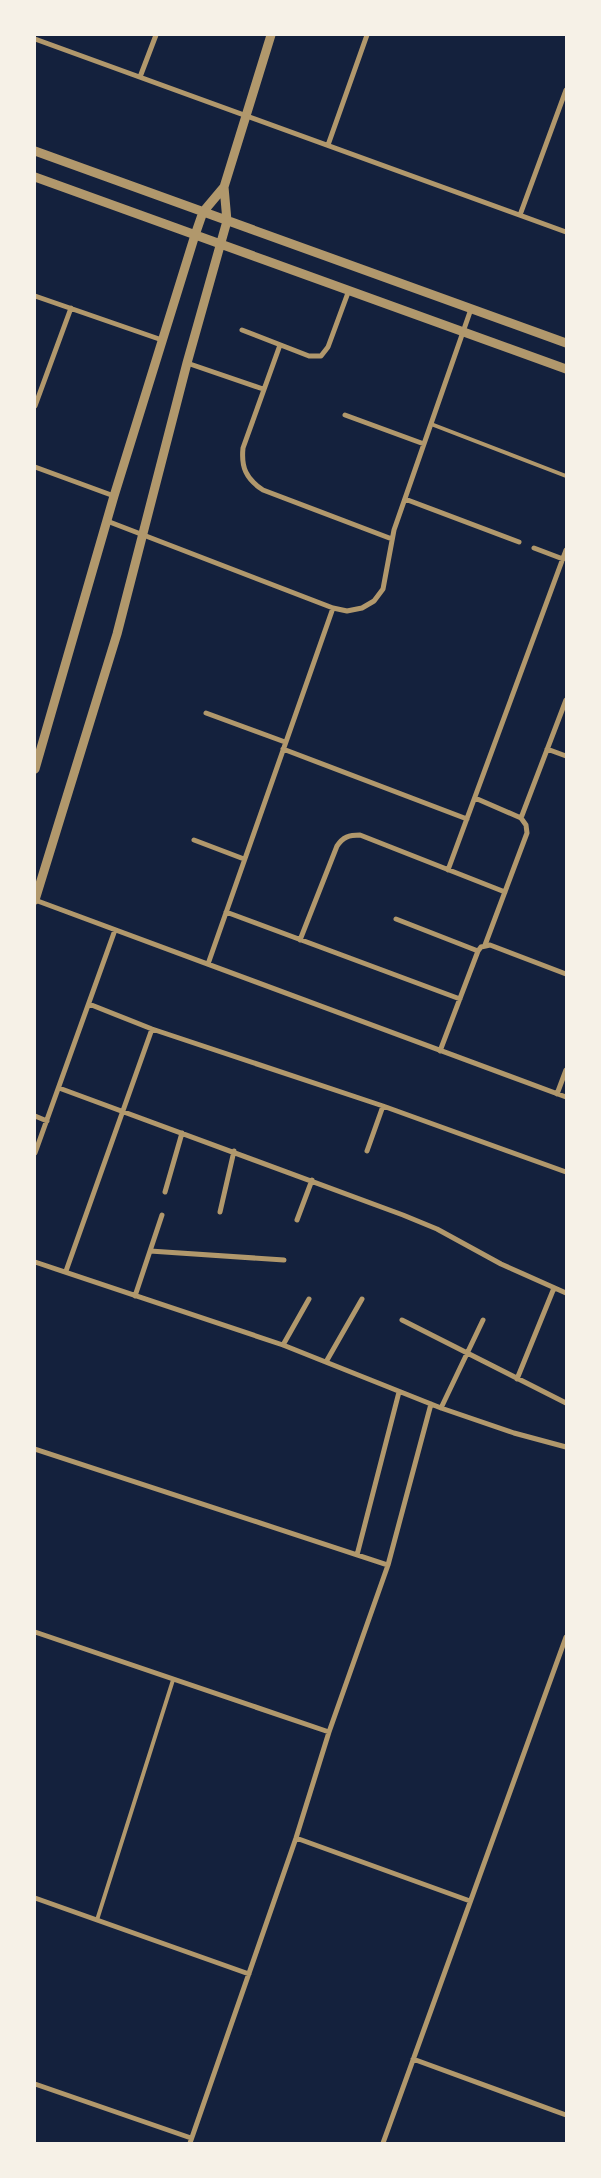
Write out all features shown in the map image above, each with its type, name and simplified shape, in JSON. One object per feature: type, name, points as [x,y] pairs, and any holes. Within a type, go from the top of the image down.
[{"type":"street","points":[[140,77],[156,35]]},
{"type":"street","points":[[35,769],[37,753],[114,496],[195,235],[203,212],[224,187],[271,35]]},
{"type":"street","points":[[328,145],[367,35]]},
{"type":"street","points":[[35,39],[566,232]]},
{"type":"street","points":[[520,215],[566,90]]},
{"type":"street","points":[[35,151],[566,344]]},
{"type":"street","points":[[35,177],[566,369]]},
{"type":"street","points":[[224,187],[227,220],[221,244],[187,363],[117,634],[35,900],[566,1098]]},
{"type":"street","points":[[242,330],[309,356],[321,356],[328,347],[349,290]]},
{"type":"street","points":[[35,296],[162,340]]},
{"type":"street","points":[[35,406],[71,308]]},
{"type":"street","points":[[107,521],[333,608],[347,611],[362,608],[374,600],[383,589],[392,538],[471,309]]},
{"type":"street","points":[[280,344],[243,448],[242,461],[245,473],[252,483],[262,490],[392,538]]},
{"type":"street","points":[[187,363],[264,389]]},
{"type":"street","points":[[345,415],[424,444]]},
{"type":"street","points":[[35,467],[114,496]]},
{"type":"street","points":[[405,499],[519,542]]},
{"type":"street","points":[[534,548],[564,561]]},
{"type":"street","points":[[448,870],[564,561],[566,550]]},
{"type":"street","points":[[208,964],[333,608]]},
{"type":"street","points":[[521,818],[566,700]]},
{"type":"street","points":[[206,713],[285,742]]},
{"type":"street","points":[[282,749],[467,819]]},
{"type":"street","points":[[547,749],[566,756]]},
{"type":"street","points":[[440,1050],[478,951],[485,945],[527,833],[526,825],[521,818],[475,798]]},
{"type":"street","points":[[300,940],[337,846],[342,839],[351,835],[360,835],[505,892]]},
{"type":"street","points":[[194,840],[244,859]]},
{"type":"street","points":[[226,912],[460,999]]},
{"type":"street","points":[[396,919],[478,951]]},
{"type":"street","points":[[35,1153],[116,930]]},
{"type":"street","points":[[485,945],[495,946],[566,974]]},
{"type":"street","points":[[89,1004],[152,1029],[383,1106],[566,1172]]},
{"type":"street","points":[[66,1272],[152,1029]]},
{"type":"street","points":[[557,1094],[566,1070]]},
{"type":"street","points":[[59,1088],[312,1180],[437,1229],[501,1264],[566,1293]]},
{"type":"street","points":[[367,1151],[383,1106]]},
{"type":"street","points":[[35,1116],[47,1121]]},
{"type":"street","points":[[165,1192],[182,1133]]},
{"type":"street","points":[[220,1212],[234,1151]]},
{"type":"street","points":[[297,1220],[312,1180]]},
{"type":"street","points":[[135,1296],[162,1215]]},
{"type":"street","points":[[150,1251],[284,1260]]},
{"type":"street","points":[[35,1262],[283,1345],[441,1408],[514,1433],[566,1447]]},
{"type":"street","points":[[517,1379],[554,1288]]},
{"type":"street","points":[[283,1345],[308,1299]]},
{"type":"street","points":[[326,1362],[362,1300]]},
{"type":"street","points":[[402,1320],[566,1403]]},
{"type":"street","points":[[441,1408],[468,1355],[483,1320]]},
{"type":"street","points":[[357,1554],[399,1392]]},
{"type":"street","points":[[35,2084],[190,2141],[296,1838],[329,1732],[388,1565],[431,1404]]},
{"type":"street","points":[[35,1450],[388,1565]]},
{"type":"street","points":[[35,1632],[329,1732]]},
{"type":"street","points":[[383,2143],[566,1639]]},
{"type":"street","points":[[296,1838],[470,1901]]},
{"type":"street","points":[[35,1898],[249,1974]]},
{"type":"street","points":[[413,2059],[566,2115]]},
{"type":"lane","points":[[431,424],[566,476]]},
{"type":"lane","points":[[97,1920],[173,1680]]}]
